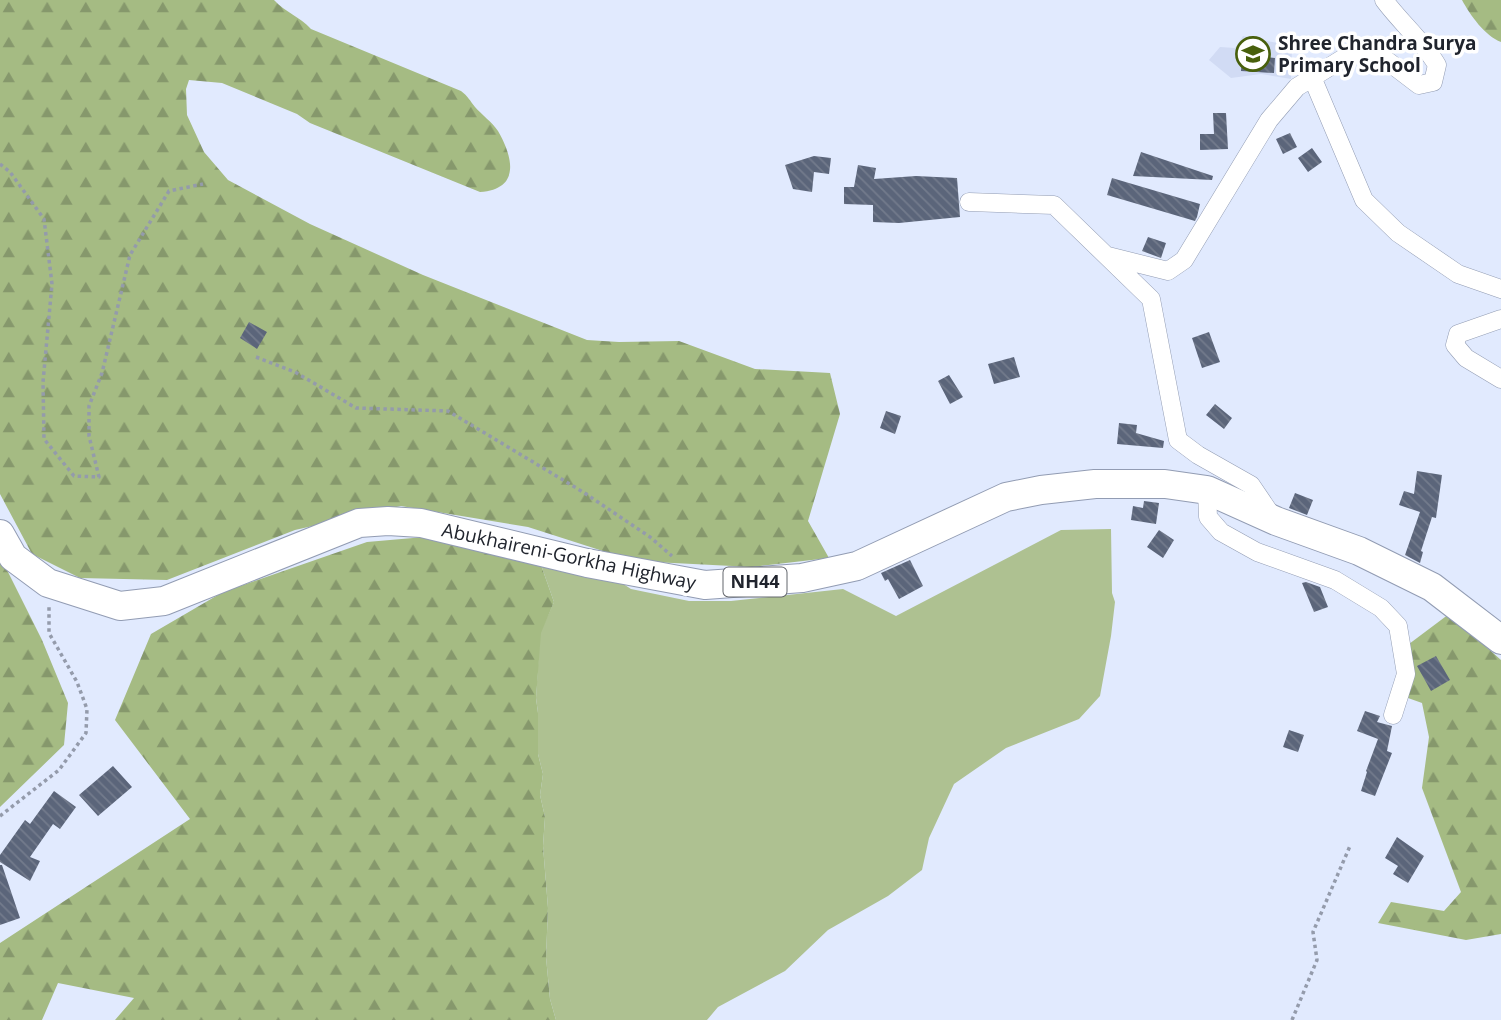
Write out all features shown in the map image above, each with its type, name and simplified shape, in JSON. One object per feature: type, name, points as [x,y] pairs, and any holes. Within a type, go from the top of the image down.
[{"type":"main road","name":"Abukhaireni-Gorkha Highway","points":[[0,534],[13,557],[48,583],[120,606],[164,601],[359,523],[387,521],[421,523],[587,563],[705,585],[802,578],[857,566],[1006,497],[1095,484],[1164,484],[1207,490],[1276,522],[1359,551],[1432,587],[1501,640]]},
{"type":"street","points":[[1108,256],[1168,271],[1184,260],[1269,120],[1297,87],[1355,51],[1377,53],[1419,85],[1433,82],[1437,65],[1427,48],[1399,21],[1384,0]]},
{"type":"street","points":[[1312,78],[1364,200],[1398,233],[1458,274],[1501,289]]},
{"type":"street","points":[[969,202],[1054,205],[1151,299],[1178,440],[1198,455],[1251,485],[1276,522]]},
{"type":"street","points":[[1501,319],[1458,334],[1455,345],[1466,358],[1501,379]]},
{"type":"street","points":[[1207,490],[1208,517],[1221,533],[1257,552],[1335,580],[1381,608],[1398,626],[1406,674],[1393,715]]},
{"type":"path","points":[[0,164],[10,172],[44,219],[52,284],[43,382],[44,439],[74,477],[99,477],[89,436],[89,406],[102,373],[130,255],[169,191],[202,184]]},
{"type":"path","points":[[256,357],[295,372],[356,408],[447,411],[583,492],[650,537],[677,561]]},
{"type":"path","points":[[0,816],[59,770],[86,733],[87,709],[78,682],[49,633],[48,583]]},
{"type":"path","points":[[1292,1020],[1317,960],[1313,932],[1350,846]]},
{"type":"shaded area","name":"Shree Chandra Surya Primary School","points":[[1243,36],[1292,46],[1291,79],[1261,74],[1231,78],[1209,60],[1220,47],[1235,48]]},
{"type":"green space","points":[[0,0],[274,0],[311,29],[461,91],[496,128],[507,151],[510,161],[508,178],[493,190],[480,192],[310,123],[297,114],[222,83],[189,80],[186,89],[187,115],[204,152],[228,180],[310,224],[423,275],[587,340],[679,341],[755,369],[830,373],[840,414],[808,521],[829,558],[752,567],[634,561],[528,527],[401,506],[295,530],[167,580],[80,578],[32,554],[0,494]]},
{"type":"green space","points":[[1462,0],[1501,0],[1501,42],[1484,30]]},
{"type":"green space","points":[[1111,529],[1112,593],[1115,602],[1100,696],[1079,719],[1006,748],[954,784],[929,838],[922,870],[888,896],[828,930],[785,971],[718,1007],[707,1020],[556,1020],[550,999],[546,957],[548,908],[543,846],[545,817],[540,795],[543,774],[538,754],[536,698],[540,633],[554,602],[540,562],[611,576],[631,589],[689,601],[731,601],[843,589],[896,616],[1061,530]]},
{"type":"green space","points":[[436,536],[540,562],[554,602],[541,633],[536,698],[538,754],[543,774],[540,795],[545,817],[543,846],[548,908],[546,957],[550,999],[556,1020],[115,1020],[134,998],[58,983],[42,1020],[0,1020],[0,943],[190,819],[115,720],[151,634],[223,592],[367,542]]},
{"type":"green space","points":[[0,556],[42,640],[68,703],[64,745],[0,807]]},
{"type":"green space","points":[[1449,614],[1501,660],[1501,934],[1466,940],[1378,923],[1391,902],[1444,911],[1461,892],[1422,788],[1429,737],[1422,703],[1408,698],[1412,674],[1409,644]]},
{"type":"building","points":[[1242,55],[1275,58],[1274,73],[1241,71]]},
{"type":"building","points":[[1213,113],[1226,113],[1228,149],[1200,150],[1200,134],[1214,134]]},
{"type":"building","points":[[1290,133],[1297,147],[1283,154],[1276,139]]},
{"type":"building","points":[[1312,148],[1322,162],[1308,172],[1298,158]]},
{"type":"building","points":[[1141,152],[1213,176],[1212,180],[1133,176]]},
{"type":"building","points":[[814,156],[831,158],[829,174],[814,172],[812,192],[793,189],[785,165]]},
{"type":"building","points":[[858,165],[876,168],[874,179],[916,176],[957,178],[960,217],[899,223],[873,222],[873,205],[844,204],[844,187],[854,187]]},
{"type":"building","points":[[1112,178],[1200,204],[1197,217],[1195,221],[1107,195]]},
{"type":"building","points":[[1148,237],[1166,243],[1161,258],[1142,251]]},
{"type":"building","points":[[249,322],[267,332],[257,349],[240,338]]},
{"type":"building","points":[[1209,332],[1220,362],[1202,368],[1192,338]]},
{"type":"building","points":[[1014,357],[1020,377],[994,384],[988,364]]},
{"type":"building","points":[[949,375],[963,397],[950,404],[938,381]]},
{"type":"building","points":[[1215,404],[1232,418],[1224,429],[1206,415]]},
{"type":"building","points":[[886,411],[901,416],[895,434],[880,428]]},
{"type":"building","points":[[1119,423],[1137,425],[1136,433],[1164,441],[1163,448],[1117,444]]},
{"type":"building","points":[[1417,471],[1442,475],[1436,518],[1432,517],[1420,563],[1405,555],[1420,512],[1399,505],[1404,491],[1414,494]]},
{"type":"building","points":[[1295,493],[1313,500],[1307,515],[1289,508]]},
{"type":"building","points":[[1144,501],[1159,503],[1156,524],[1131,520],[1133,506],[1143,508]]},
{"type":"building","points":[[1159,530],[1174,540],[1163,558],[1147,547]]},
{"type":"building","points":[[910,560],[923,586],[899,599],[888,579],[885,581],[881,573]]},
{"type":"building","points":[[1302,583],[1320,587],[1328,607],[1314,612]]},
{"type":"building","points":[[1436,656],[1450,680],[1431,691],[1417,666]]},
{"type":"building","points":[[1365,711],[1380,716],[1377,722],[1392,726],[1387,751],[1392,753],[1375,796],[1361,791],[1378,739],[1357,731]]},
{"type":"building","points":[[1289,730],[1304,735],[1298,752],[1283,747]]},
{"type":"building","points":[[113,766],[132,787],[98,816],[79,795]]},
{"type":"building","points":[[54,791],[76,807],[60,829],[53,824],[30,857],[40,861],[30,881],[0,862],[0,855],[25,820],[30,824]]},
{"type":"building","points":[[1397,837],[1424,856],[1408,883],[1393,874],[1398,866],[1385,858]]},
{"type":"building","points":[[0,865],[20,918],[0,925]]},
{"type":"place","name":"Shree Chandra Surya Primary School","points":[[1253,54]]}]
